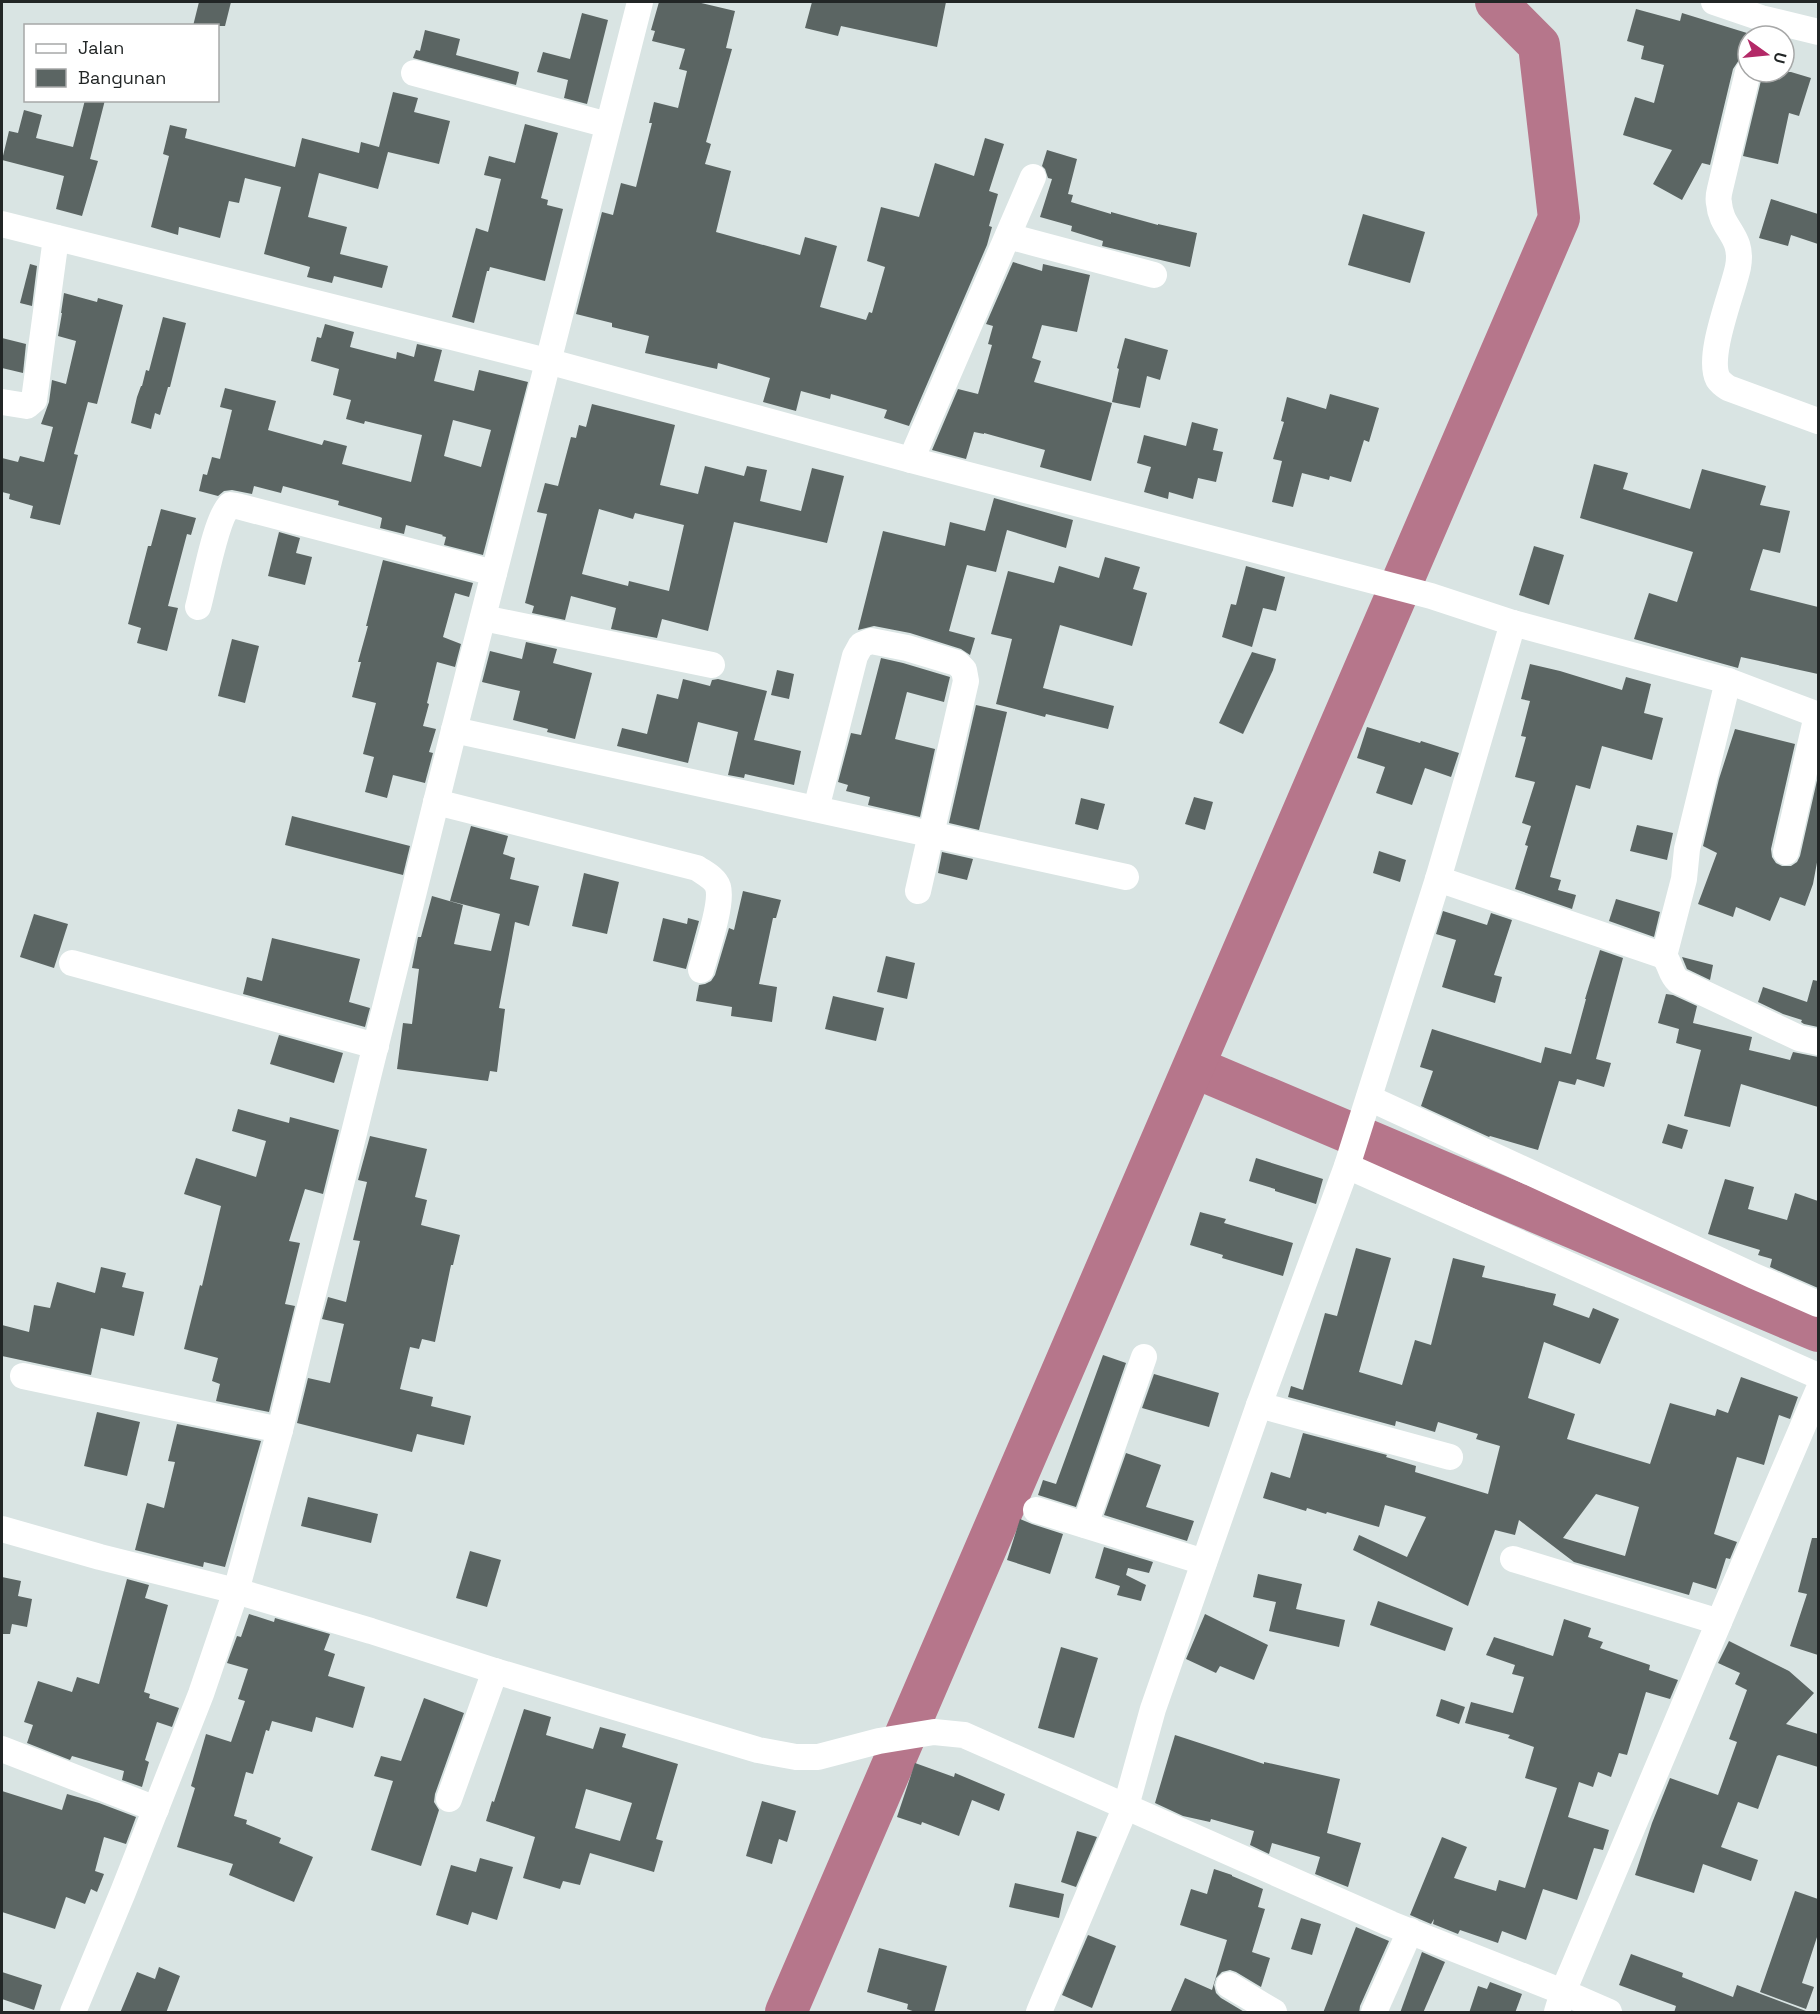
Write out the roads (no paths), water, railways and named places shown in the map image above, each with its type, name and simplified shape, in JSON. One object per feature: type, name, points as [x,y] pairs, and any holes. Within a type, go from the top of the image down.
[{"type":"street","points":[[73,2013],[201,1694],[236,1591],[280,1430],[309,1306],[547,361],[640,2]]},
{"type":"street","points":[[1726,4],[1755,24]]},
{"type":"street","points":[[1796,30],[1818,32]]},
{"type":"street","points":[[414,73],[608,125]]},
{"type":"street","points":[[1745,84],[1720,189],[1719,203],[1725,222],[1740,251],[1738,269],[1720,330],[1715,363],[1718,379],[1728,388],[1818,421]]},
{"type":"street","points":[[911,460],[1033,177]]},
{"type":"street","points":[[2,224],[547,361],[911,460],[1431,596],[1513,623],[1728,681],[1818,715],[1786,852]]},
{"type":"street","points":[[1008,236],[1155,275]]},
{"type":"street","points":[[2,402],[27,406],[34,400],[56,238]]},
{"type":"street","points":[[198,607],[224,510],[230,506],[494,573]]},
{"type":"street","points":[[483,618],[712,665]]},
{"type":"street","points":[[1039,2013],[1126,1806],[1153,1708],[1259,1405],[1350,1158],[1438,879],[1513,623]]},
{"type":"street","points":[[816,809],[855,656],[861,645],[871,641],[907,648],[957,663],[964,670],[966,681],[918,891]]},
{"type":"street","points":[[1664,956],[1684,879],[1688,849],[1728,681]]},
{"type":"street","points":[[454,730],[1126,878]]},
{"type":"street","points":[[436,802],[697,868],[718,885],[719,900],[701,970]]},
{"type":"street","points":[[1438,879],[1664,956],[1671,965],[1673,976],[1678,981],[1799,1038],[1818,1042]]},
{"type":"street","points":[[72,963],[376,1046]]},
{"type":"street","points":[[1368,1101],[1818,1304]]},
{"type":"street","points":[[1350,1158],[1818,1376]]},
{"type":"street","points":[[1084,1525],[1144,1358]]},
{"type":"street","points":[[23,1376],[280,1430]]},
{"type":"street","points":[[1560,2002],[1818,1391]]},
{"type":"street","points":[[1259,1405],[1450,1457]]},
{"type":"street","points":[[1036,1510],[1204,1562]]},
{"type":"street","points":[[2,1529],[100,1557],[236,1591],[371,1630],[495,1671],[758,1750],[796,1757],[818,1757],[879,1742],[934,1732],[964,1735],[1410,1931],[1560,2002],[1609,2013]]},
{"type":"street","points":[[1513,1559],[1719,1622]]},
{"type":"street","points":[[449,1799],[495,1671]]},
{"type":"street","points":[[2,1749],[156,1809]]},
{"type":"street","points":[[1374,2013],[1410,1931]]},
{"type":"street","points":[[1229,1985],[1274,2013]]},
{"type":"waterway","points":[[786,2012],[1559,218],[1539,45],[1496,2]]},
{"type":"waterway","points":[[1194,1067],[1818,1331]]}]
